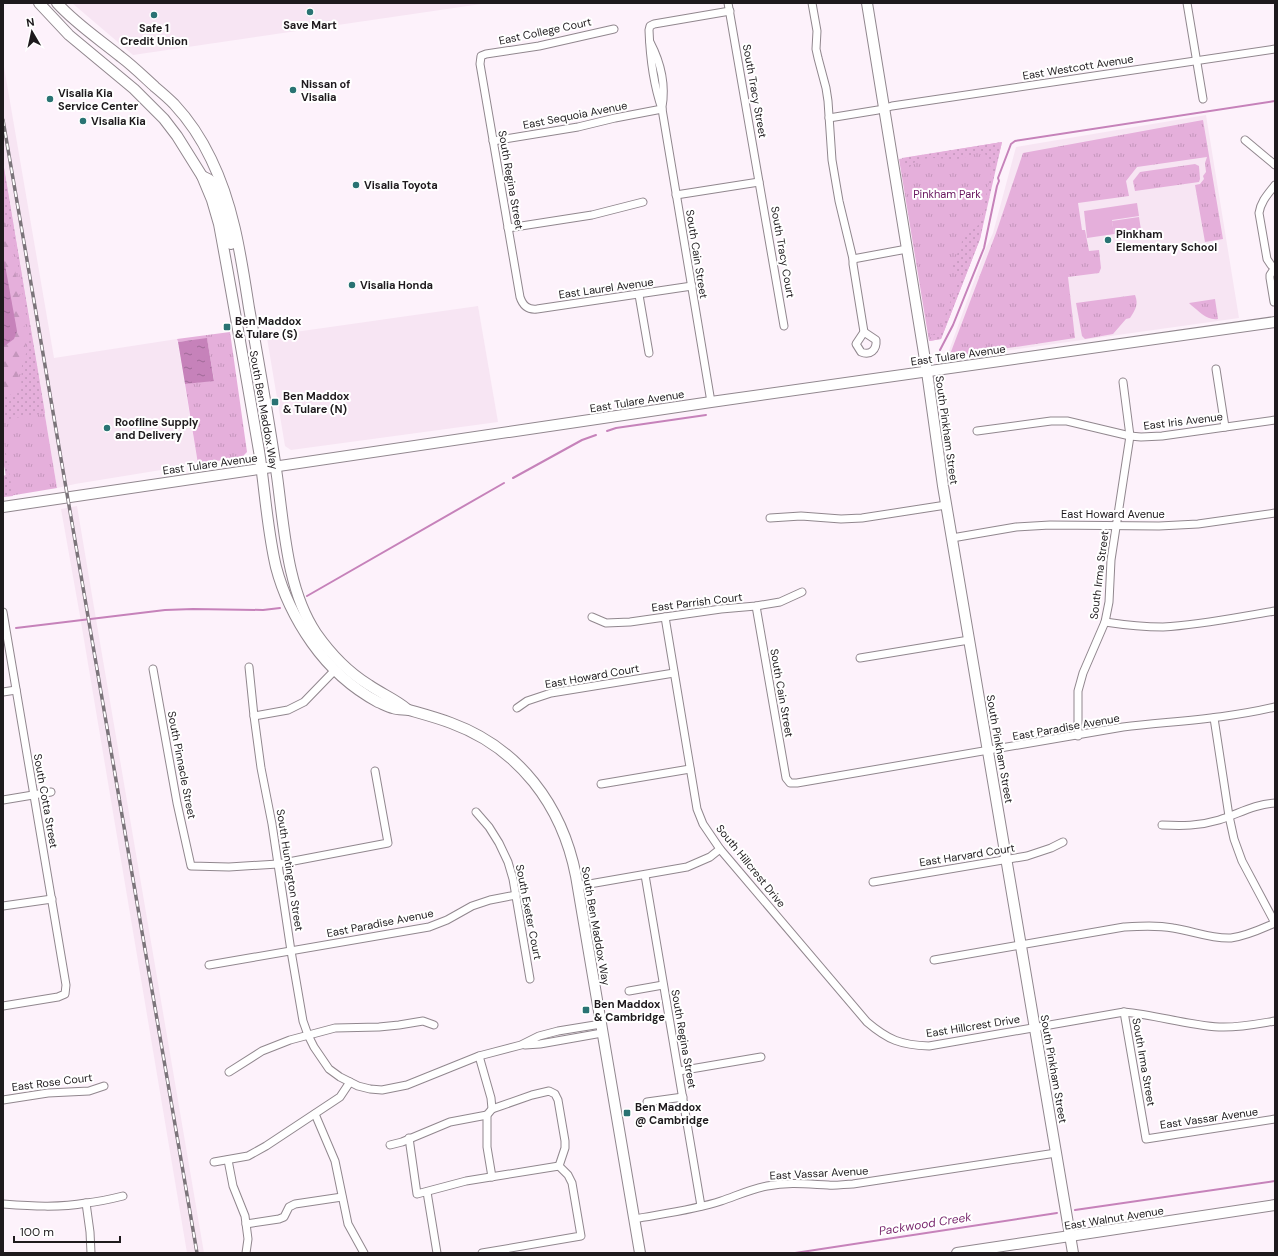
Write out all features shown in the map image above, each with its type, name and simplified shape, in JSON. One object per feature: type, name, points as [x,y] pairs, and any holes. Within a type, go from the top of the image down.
[{"type":"main road","name":"South Ben Maddox Way","points":[[39,3],[69,35],[134,89],[164,119],[177,136],[202,176],[212,200],[219,224],[262,468],[275,560],[284,590],[293,611],[305,632],[319,653],[335,670],[374,699],[392,708],[407,709],[449,722],[478,735],[505,754],[524,772],[544,796],[558,820],[569,849],[578,886],[640,1253]]},
{"type":"main road","name":"South Ben Maddox Way","points":[[57,3],[69,16],[122,58],[174,103],[196,133],[210,157],[226,195],[233,219],[290,564],[298,597],[308,620],[328,649],[347,668],[368,685],[396,700],[407,709]]},
{"type":"main road","name":"South Pinkham Street","points":[[867,3],[927,372],[946,505],[1073,1253]]},
{"type":"main road","points":[[202,176],[207,178],[213,184],[228,228],[232,251],[234,255],[240,257]]},
{"type":"main road","name":"East Tulare Avenue","points":[[3,507],[711,402],[1275,322]]},
{"type":"main road","name":"East Walnut Avenue","points":[[963,1253],[1275,1205]]},
{"type":"street","name":"South Tracy Street","points":[[728,3],[759,182]]},
{"type":"street","points":[[812,3],[817,32],[816,49],[826,88],[832,160],[853,260],[864,332]]},
{"type":"street","points":[[1187,3],[1203,98]]},
{"type":"street","name":"South Cain Street","points":[[711,402],[662,110],[664,88],[662,71],[657,55],[650,42],[649,30],[650,26],[659,22],[730,11]]},
{"type":"street","name":"East College Court","points":[[481,56],[539,46],[614,29]]},
{"type":"street","name":"East Westcott Avenue","points":[[885,108],[1275,49]]},
{"type":"street","name":"South Regina Street","points":[[481,56],[480,64],[493,141],[520,297],[524,306]]},
{"type":"street","points":[[829,118],[885,108]]},
{"type":"street","name":"East Sequoia Avenue","points":[[493,141],[578,127],[615,118],[662,110]]},
{"type":"street","points":[[1245,140],[1275,165]]},
{"type":"street","points":[[676,195],[759,182]]},
{"type":"street","name":"South Tracy Court","points":[[759,182],[784,326]]},
{"type":"street","points":[[1274,302],[1270,275],[1275,269],[1267,259],[1259,213],[1264,199],[1275,185]]},
{"type":"street","points":[[508,228],[592,215],[643,202]]},
{"type":"street","points":[[853,260],[907,249]]},
{"type":"street","name":"East Laurel Avenue","points":[[524,306],[528,309],[537,309],[692,286]]},
{"type":"street","points":[[639,295],[649,353]]},
{"type":"street","points":[[1216,369],[1225,427]]},
{"type":"street","name":"South Irma Street","points":[[1078,736],[1078,691],[1083,673],[1105,622],[1109,602],[1111,560],[1130,436],[1123,382]]},
{"type":"street","name":"East Iris Avenue","points":[[977,432],[1051,421],[1067,421],[1130,436],[1162,436],[1275,420]]},
{"type":"street","points":[[770,518],[801,516],[841,519],[862,518],[946,505]]},
{"type":"street","name":"East Howard Avenue","points":[[952,538],[1016,527],[1050,525],[1159,526],[1198,524],[1275,513]]},
{"type":"street","name":"East Parrish Court","points":[[592,617],[606,623],[630,622],[780,602],[802,592]]},
{"type":"street","name":"South Cain Street","points":[[756,606],[786,778],[790,783]]},
{"type":"street","points":[[1105,622],[1163,627],[1275,611]]},
{"type":"street","name":"South Cotta Street","points":[[3,612],[66,985],[65,994],[58,997],[3,1006]]},
{"type":"street","name":"South Hillcrest Drive","points":[[665,617],[697,809],[703,824],[720,849],[867,1022],[880,1033],[892,1039]]},
{"type":"street","points":[[860,658],[969,640]]},
{"type":"street","name":"South Huntington Street","points":[[249,668],[261,768],[272,824],[303,1021],[314,1047],[329,1069],[350,1082]]},
{"type":"street","name":"South Pinnacle Street","points":[[153,669],[176,795],[191,866],[229,867],[278,864]]},
{"type":"street","points":[[254,716],[288,710],[304,702],[335,670]]},
{"type":"street","name":"East Howard Court","points":[[518,708],[527,701],[551,693],[674,673]]},
{"type":"street","points":[[3,692],[16,690]]},
{"type":"street","name":"East Paradise Avenue","points":[[790,783],[1123,728],[1157,723],[1214,718],[1275,707]]},
{"type":"street","points":[[934,960],[1100,930],[1149,925],[1174,928],[1206,936],[1230,938],[1246,935],[1275,923],[1242,861],[1234,839],[1228,816],[1214,718]]},
{"type":"street","points":[[601,784],[690,769]]},
{"type":"street","points":[[278,864],[388,843],[375,771]]},
{"type":"street","points":[[3,800],[51,792]]},
{"type":"street","points":[[1162,825],[1184,827],[1202,824],[1220,820],[1248,809],[1275,803]]},
{"type":"street","name":"South Exeter Court","points":[[476,812],[489,826],[508,862],[516,895],[530,978]]},
{"type":"street","name":"East Harvard Court","points":[[873,882],[1028,856],[1063,842]]},
{"type":"street","points":[[578,886],[687,867],[710,857],[720,849]]},
{"type":"street","name":"South Regina Street","points":[[645,875],[702,1206]]},
{"type":"street","name":"East Paradise Avenue","points":[[209,965],[429,927],[447,920],[472,906],[490,900],[516,895]]},
{"type":"street","points":[[3,906],[52,898]]},
{"type":"street","points":[[629,991],[663,985]]},
{"type":"street","name":"South Irma Street","points":[[1124,1012],[1146,1139]]},
{"type":"street","name":"East Hillcrest Drive","points":[[892,1039],[911,1045],[929,1046],[1124,1012],[1221,1027],[1253,1025],[1275,1021]]},
{"type":"street","points":[[229,1072],[262,1051],[290,1040],[335,1028],[399,1026],[423,1021],[434,1025]]},
{"type":"street","points":[[214,1162],[248,1156],[266,1146],[340,1097],[350,1082],[370,1089],[382,1090],[395,1088],[407,1085],[479,1056],[521,1045],[539,1036],[601,1029]]},
{"type":"street","points":[[479,1056],[491,1098],[487,1147],[492,1177]]},
{"type":"street","points":[[679,1071],[761,1057]]},
{"type":"street","name":"East Rose Court","points":[[3,1100],[48,1093],[89,1091],[104,1086]]},
{"type":"street","points":[[390,1144],[402,1142],[450,1122],[490,1112],[532,1095],[550,1091],[556,1094],[558,1100],[565,1141],[565,1148],[559,1166]]},
{"type":"street","points":[[647,1102],[683,1096]]},
{"type":"street","points":[[315,1114],[335,1161],[348,1224],[364,1253]]},
{"type":"street","name":"East Vassar Avenue","points":[[1146,1139],[1275,1120]]},
{"type":"street","points":[[409,1138],[417,1194],[466,1181],[559,1166]]},
{"type":"street","name":"East Vassar Avenue","points":[[634,1218],[721,1202],[766,1186],[788,1183],[829,1185],[853,1184],[1056,1153]]},
{"type":"street","points":[[228,1160],[233,1186],[245,1216],[248,1239],[246,1253]]},
{"type":"street","points":[[482,1253],[581,1236],[572,1183],[568,1175],[559,1166]]},
{"type":"street","points":[[427,1192],[437,1253]]},
{"type":"street","points":[[3,1204],[46,1206],[86,1204],[123,1196]]},
{"type":"street","points":[[246,1224],[284,1217],[289,1207],[295,1204],[342,1197]]},
{"type":"street","points":[[86,1204],[91,1253]]},
{"type":"shaded area","points":[[72,3],[488,3],[133,55]]},
{"type":"shaded area","points":[[3,61],[54,358],[177,339],[198,464],[57,488],[3,162]]},
{"type":"shaded area","name":"Pinkham Elementary School","points":[[1206,115],[1239,318],[946,359],[986,248],[993,233],[1016,147]]},
{"type":"shaded area","points":[[478,306],[498,422],[291,450],[285,446],[267,338],[288,333]]},
{"type":"shaded area","points":[[77,506],[204,1253],[187,1253],[61,509]]},
{"type":"green space","points":[[1203,120],[1223,239],[1205,242],[1195,185],[1200,184],[1204,179],[1203,176],[1206,172],[1205,163],[1207,157],[1137,167],[1126,181],[1129,196],[1078,203],[1082,230],[1085,230],[1089,251],[1099,250],[1101,268],[1099,273],[1068,277],[1075,338],[949,357],[996,233],[1023,153]]},
{"type":"green space","name":"Pinkham Park","points":[[1002,142],[988,198],[980,239],[941,339],[929,341],[899,159]]},
{"type":"green space","points":[[1002,142],[980,239],[941,339],[930,341],[930,335],[938,333],[959,280],[957,271],[954,268],[949,267],[955,261],[962,243],[962,236],[980,224],[991,173],[991,163],[986,155],[983,153],[977,153],[958,159],[935,158],[919,160],[915,162],[908,170],[902,158]]},
{"type":"green space","points":[[3,162],[57,488],[9,496],[3,458]]},
{"type":"green space","points":[[3,162],[45,413],[3,420],[3,397],[16,393],[21,387],[22,365],[27,351],[28,341],[27,321],[12,229],[6,218],[3,216]]},
{"type":"green space","points":[[1195,164],[1199,166],[1199,182],[1135,191],[1133,181],[1140,172]]},
{"type":"green space","points":[[1137,203],[1139,216],[1112,220],[1114,234],[1087,238],[1084,211]]},
{"type":"green space","points":[[1139,217],[1141,230],[1114,234],[1112,221]]},
{"type":"green space","points":[[3,220],[8,229],[10,239],[26,344],[19,367],[18,388],[3,394]]},
{"type":"green space","points":[[1135,295],[1136,307],[1130,318],[1126,319],[1113,334],[1085,339],[1082,336],[1076,303]]},
{"type":"green space","points":[[1215,299],[1218,319],[1207,317],[1189,303]]},
{"type":"green space","points":[[230,332],[247,452],[242,457],[198,464],[185,384],[214,380],[207,339],[178,342],[177,339]]},
{"type":"green space","points":[[3,435],[13,496],[4,497],[3,476],[6,475],[3,458]]},
{"type":"water","points":[[3,254],[17,331],[14,339],[3,347]]},
{"type":"water","points":[[207,338],[214,381],[185,384],[178,342]]},
{"type":"waterway","points":[[940,350],[953,325],[984,248],[999,181],[998,178],[1011,144],[1015,141],[1275,101]]},
{"type":"waterway","points":[[607,431],[616,428],[706,415]]},
{"type":"waterway","points":[[513,478],[582,440],[596,435]]},
{"type":"waterway","points":[[307,596],[504,483]]},
{"type":"waterway","points":[[16,628],[165,610],[263,610],[280,608]]},
{"type":"waterway","name":"Packwood Creek","points":[[1075,1210],[1275,1181]]},
{"type":"waterway","name":"Packwood Creek","points":[[795,1253],[1057,1213]]},
{"type":"railway","points":[[3,120],[197,1253]]},
{"type":"place","name":"Save Mart","points":[[310,12]]},
{"type":"place","name":"Safe 1 Credit Union","points":[[154,15]]},
{"type":"place","name":"Nissan of Visalia","points":[[293,90]]},
{"type":"place","name":"Visalia Kia Service Center","points":[[50,99]]},
{"type":"place","name":"Visalia Kia","points":[[83,121]]},
{"type":"place","name":"Visalia Toyota","points":[[356,185]]},
{"type":"place","name":"Pinkham Elementary School","points":[[1108,240]]},
{"type":"place","name":"Visalia Honda","points":[[352,285]]},
{"type":"place","name":"Ben Maddox & Tulare (S)","points":[[227,327]]},
{"type":"place","name":"Ben Maddox & Tulare (N)","points":[[275,402]]},
{"type":"place","name":"Roofline Supply and Delivery","points":[[107,428]]},
{"type":"place","name":"Ben Maddox & Cambridge","points":[[586,1010]]},
{"type":"place","name":"Ben Maddox @ Cambridge","points":[[627,1113]]}]
